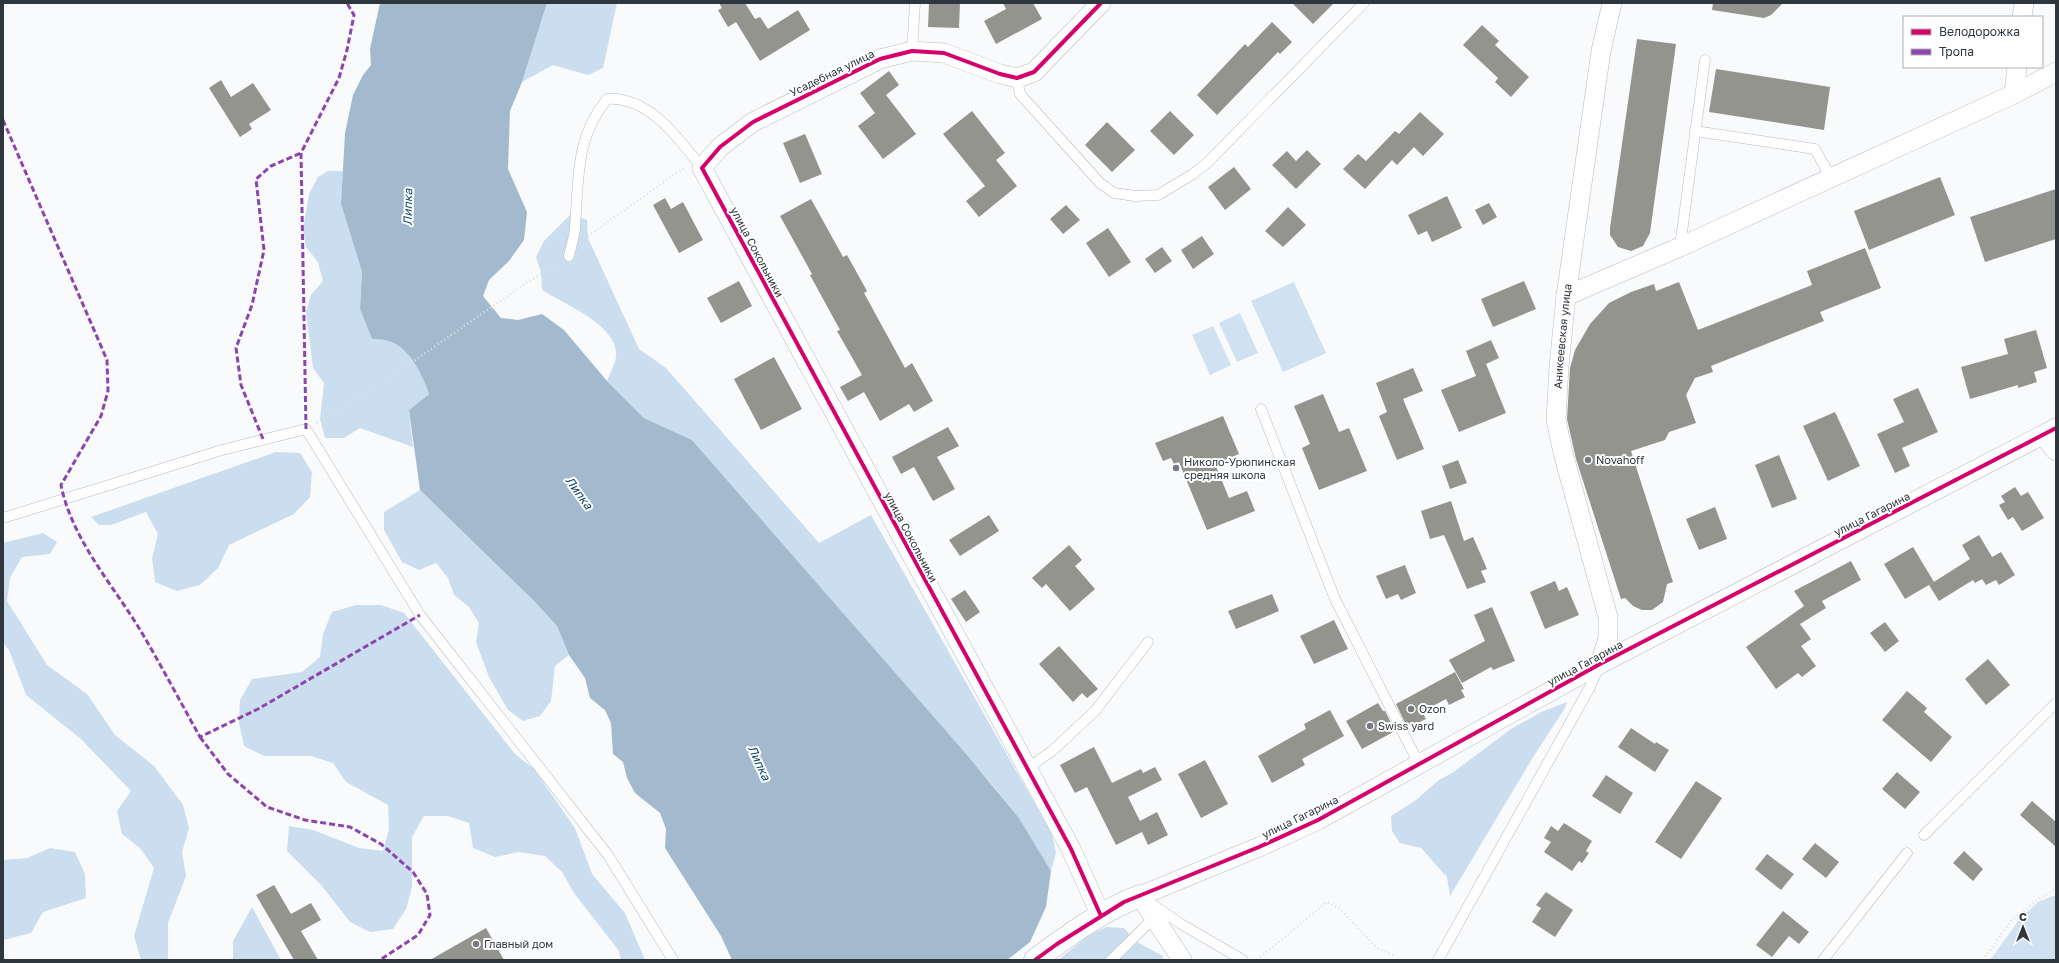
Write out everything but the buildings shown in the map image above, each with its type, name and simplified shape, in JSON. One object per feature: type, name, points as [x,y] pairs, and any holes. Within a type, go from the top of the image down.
[{"type":"street","points":[[1018,78],[1034,72],[1101,3]]},
{"type":"street","name":"Аникеевская улица","points":[[1600,664],[1608,638],[1608,617],[1563,453],[1556,420],[1559,366],[1566,296],[1601,51],[1612,3]]},
{"type":"street","points":[[2022,16],[2024,3]]},
{"type":"street","name":"Усадебная улица","points":[[698,164],[753,122],[880,59],[912,51],[944,53],[1000,74],[1018,78]]},
{"type":"street","points":[[2014,94],[2017,68]]},
{"type":"street","points":[[1566,296],[1680,247],[1831,178],[2014,94],[2056,72]]},
{"type":"street","name":"улица Сокольники","points":[[698,164],[1026,769],[1072,849],[1101,916]]},
{"type":"street","points":[[2050,432],[2056,451]]},
{"type":"street","name":"улица Гагарина","points":[[1140,896],[1259,847],[1312,823],[1600,664],[2050,432]]},
{"type":"street","points":[[1035,960],[1101,916],[1124,902],[1140,896],[1182,960]]},
{"type":"lane","points":[[912,51],[916,3]]},
{"type":"lane","points":[[1018,78],[1020,94],[1100,183],[1114,193],[1158,195],[1193,174],[1207,163],[1364,3]]},
{"type":"lane","points":[[1680,247],[1705,60]]},
{"type":"lane","points":[[569,256],[575,227],[581,150],[596,114],[607,99],[618,98],[639,105],[672,131],[698,164]]},
{"type":"lane","points":[[1695,131],[1815,149],[1831,178]]},
{"type":"lane","points":[[1261,409],[1335,598],[1419,764]]},
{"type":"lane","points":[[3,518],[222,450],[306,429],[420,615],[608,855],[672,960]]},
{"type":"lane","points":[[1026,769],[1052,751],[1095,711],[1148,642]]},
{"type":"lane","points":[[1438,960],[1590,687],[1600,664]]},
{"type":"lane","points":[[1924,835],[2056,704]]},
{"type":"lane","points":[[1823,960],[1907,853]]},
{"type":"lane","points":[[1140,896],[1181,924],[1243,960]]},
{"type":"lane","points":[[1111,960],[1154,918]]},
{"type":"path","points":[[306,429],[382,383],[519,288],[569,256],[594,230],[698,164]]},
{"type":"path","points":[[1983,960],[2011,921],[2036,901],[2056,888]]},
{"type":"path","points":[[1257,960],[1327,902],[1340,909],[1376,947],[1395,956]]},
{"type":"shaded area","points":[[547,3],[617,3],[603,68],[588,75],[553,65],[522,82]]},
{"type":"shaded area","points":[[328,171],[343,171],[341,204],[362,272],[360,309],[372,339],[384,340],[396,344],[409,355],[419,371],[429,394],[409,410],[413,447],[360,428],[344,438],[325,438],[320,419],[324,383],[313,368],[306,312],[311,295],[323,281],[318,262],[306,247],[303,230],[309,194],[318,177]]},
{"type":"shaded area","points":[[571,214],[587,220],[588,238],[639,349],[666,368],[819,543],[871,515],[1052,834],[1056,853],[1051,871],[1019,818],[990,782],[692,440],[644,418],[607,381],[614,366],[616,357],[615,346],[609,335],[589,317],[542,290],[541,272],[536,257],[544,241]]},
{"type":"shaded area","points":[[1294,282],[1326,353],[1283,372],[1251,301]]},
{"type":"shaded area","points":[[1240,313],[1258,353],[1237,362],[1219,323]]},
{"type":"shaded area","points":[[1213,326],[1231,365],[1210,375],[1192,335]]},
{"type":"shaded area","points":[[276,452],[300,453],[312,472],[310,497],[294,514],[229,545],[218,568],[200,585],[177,591],[155,582],[152,558],[158,534],[146,512],[111,525],[99,525],[91,517]]},
{"type":"shaded area","points":[[420,490],[534,601],[557,626],[569,655],[555,666],[551,701],[540,716],[523,721],[508,710],[489,677],[476,642],[479,623],[469,607],[454,595],[448,578],[436,563],[419,570],[402,562],[384,530],[384,512]]},
{"type":"shaded area","points":[[43,533],[57,542],[50,554],[22,557],[10,578],[7,601],[47,665],[87,694],[115,735],[154,766],[183,805],[189,828],[182,852],[186,876],[168,923],[168,960],[141,960],[134,936],[154,868],[140,848],[122,834],[117,811],[131,791],[81,739],[26,695],[9,650],[3,643],[3,543]]},
{"type":"shaded area","points":[[356,605],[381,605],[404,613],[515,754],[534,769],[575,828],[592,874],[625,913],[645,960],[621,960],[619,951],[574,893],[562,872],[545,856],[519,852],[495,857],[473,848],[469,823],[448,816],[424,816],[412,837],[412,887],[406,909],[393,929],[370,932],[350,922],[322,886],[287,851],[289,826],[313,830],[359,848],[383,851],[389,829],[388,805],[346,782],[333,763],[311,756],[264,756],[244,746],[239,723],[240,700],[252,679],[302,672],[320,657],[323,634],[332,612]]},
{"type":"shaded area","points":[[1567,702],[1565,708],[1535,754],[1450,896],[1447,877],[1421,848],[1400,843],[1392,831],[1391,816],[1416,800],[1439,780],[1452,773],[1511,729],[1541,712]]},
{"type":"shaded area","points":[[50,848],[75,852],[85,874],[86,898],[43,912],[31,933],[3,940],[3,860],[27,858]]},
{"type":"shaded area","points":[[2056,896],[2056,960],[1990,960],[2019,920],[2038,902]]},
{"type":"shaded area","points":[[252,907],[281,960],[233,960],[233,941]]},
{"type":"shaded area","points":[[1106,927],[1124,928],[1137,942],[1163,956],[1163,960],[1058,960],[1088,936]]},
{"type":"water","name":"Липка","points":[[380,3],[547,3],[522,82],[510,111],[508,169],[527,212],[524,240],[509,261],[489,280],[483,296],[501,318],[518,320],[542,314],[564,330],[607,381],[644,418],[692,440],[967,755],[1019,818],[1051,871],[1046,907],[1030,942],[1007,960],[732,960],[721,936],[665,848],[666,829],[660,813],[635,793],[627,778],[623,762],[613,754],[611,723],[605,710],[590,698],[585,678],[569,655],[557,626],[534,601],[420,490],[409,410],[429,394],[419,371],[409,355],[396,344],[384,340],[372,339],[360,309],[362,272],[341,204],[345,133],[353,95],[363,75],[371,65],[370,49]]},
{"type":"marked path","points":[[306,429],[301,153],[339,78],[347,50],[354,15],[347,3]]},
{"type":"marked path","points":[[3,120],[107,360],[108,391],[101,416],[61,485],[66,505],[84,544],[142,633],[200,737],[258,709],[420,615]]},
{"type":"marked path","points":[[263,439],[241,385],[236,348],[252,305],[264,250],[256,179],[271,166],[301,153]]},
{"type":"marked path","points":[[200,737],[228,774],[267,807],[305,820],[350,827],[381,844],[413,872],[427,894],[430,915],[418,935],[380,960]]},
{"type":"cycle path","points":[[1101,3],[1034,72],[1017,78],[1000,74],[944,53],[912,51],[880,59],[753,122],[720,147],[702,168],[1071,849],[1101,916]]},
{"type":"cycle path","points":[[1035,960],[1057,944],[1124,902],[1259,847],[1318,820],[1600,664],[2056,428]]},
{"type":"place","name":"Novahoff","points":[[1588,460]]},
{"type":"place","name":"Николо-Урюпинская средняя школа","points":[[1176,468]]},
{"type":"place","name":"Ozon","points":[[1411,709]]},
{"type":"place","name":"Swiss yard","points":[[1370,726]]},
{"type":"place","name":"Главный дом","points":[[476,944]]}]
